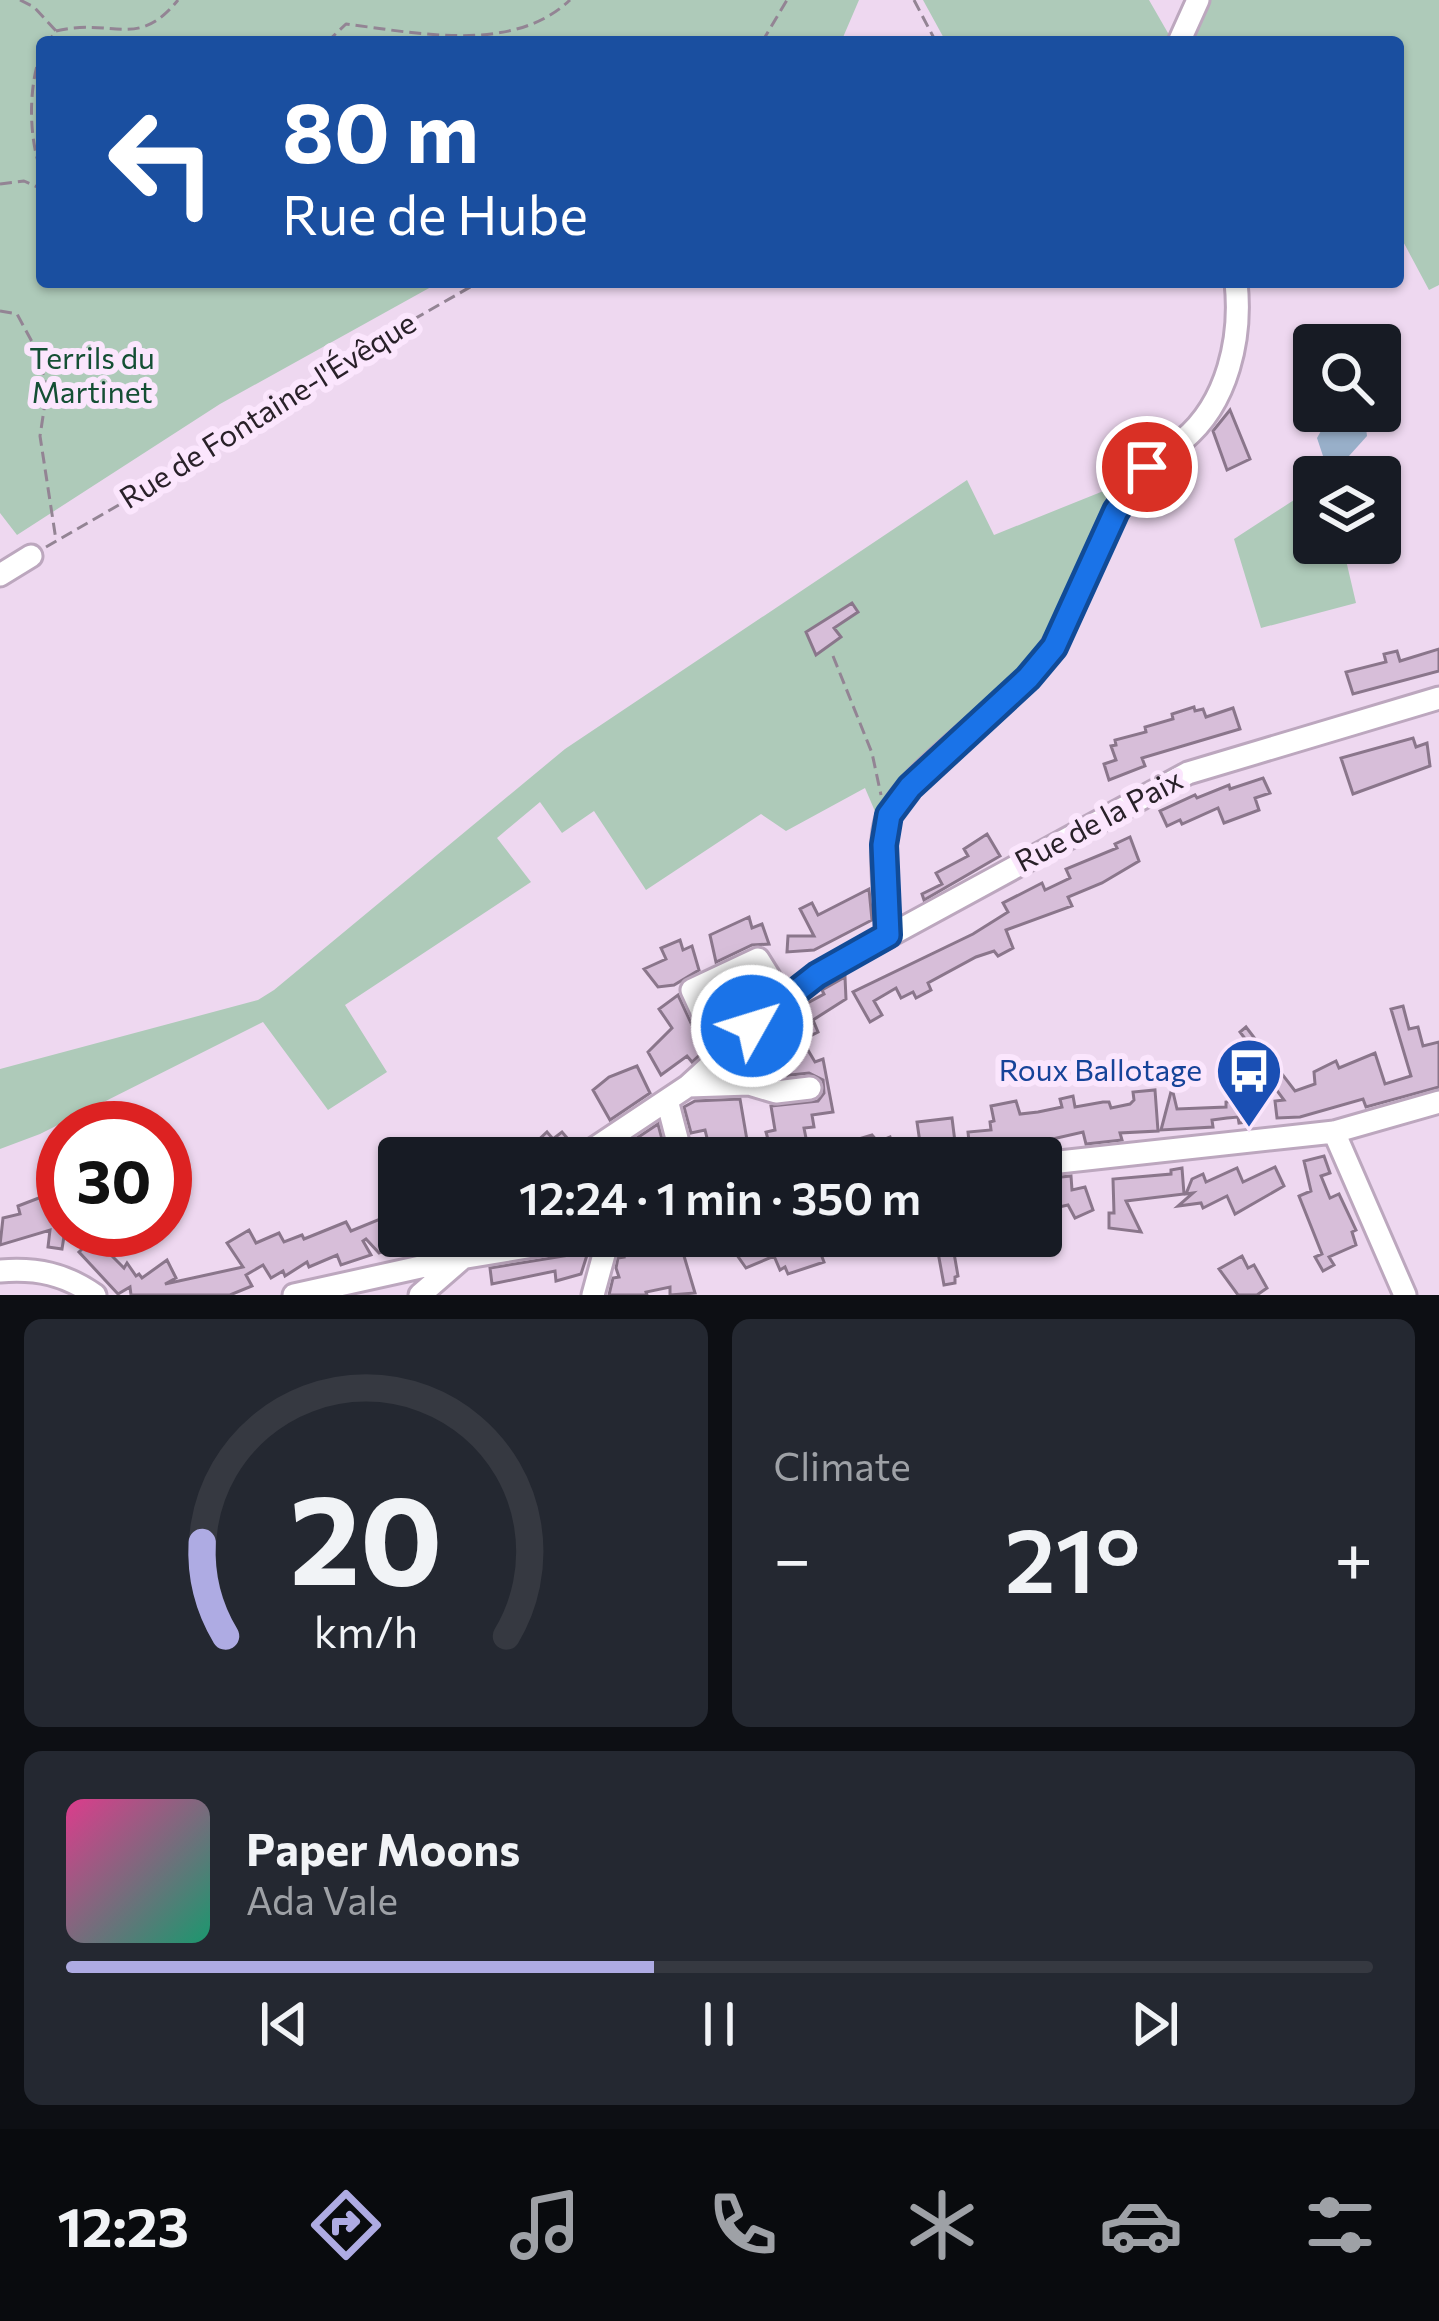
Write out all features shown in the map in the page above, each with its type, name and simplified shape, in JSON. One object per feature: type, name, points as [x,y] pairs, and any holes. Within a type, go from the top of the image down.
[{"type":"street","points":[[1184,36],[1198,0]]},
{"type":"street","points":[[888,935],[884,845],[889,815],[910,787],[1028,678],[1054,647],[1124,494],[1147,467],[1204,420],[1228,368],[1238,327],[1236,288]]},
{"type":"street","name":"Rue de la Paix","points":[[612,1137],[688,1086],[783,999],[888,935],[1188,773],[1439,698]]},
{"type":"street","points":[[721,1053],[692,990],[758,959],[783,999]]},
{"type":"street","points":[[688,1086],[749,1084],[776,1092],[810,1088]]},
{"type":"street","points":[[667,1100],[677,1137]]},
{"type":"street","points":[[1062,1162],[1334,1132],[1439,1102]]},
{"type":"street","points":[[1334,1132],[1406,1295]]},
{"type":"street","points":[[294,1295],[467,1257]]},
{"type":"street","points":[[593,1295],[603,1257]]},
{"type":"street","points":[[420,1295],[461,1258]]},
{"type":"street","points":[[0,1270],[60,1275],[95,1295]]},
{"type":"path","points":[[20,0],[34,7],[56,31]]},
{"type":"path","points":[[52,36],[75,26],[129,30],[153,26],[178,0]]},
{"type":"path","points":[[333,36],[346,24],[442,36],[487,33],[542,23],[570,0]]},
{"type":"path","points":[[766,36],[787,0]]},
{"type":"path","points":[[914,0],[933,36]]},
{"type":"path","points":[[36,86],[32,110],[36,158]]},
{"type":"path","points":[[0,184],[24,181],[36,186]]},
{"type":"path","name":"Rue de Fontaine-l'Évêque","points":[[0,311],[17,314],[38,353],[47,390],[40,436],[56,542],[182,469],[360,350],[468,288]]},
{"type":"path","points":[[833,656],[872,753],[889,815]]},
{"type":"green space","name":"Terrils du Martinet","points":[[0,0],[859,0],[844,36],[36,36],[36,288],[429,288],[220,404],[17,535],[0,513]]},
{"type":"green space","points":[[923,0],[1149,0],[1170,36],[943,36]]},
{"type":"green space","points":[[1203,0],[1439,0],[1439,285],[1429,290],[1404,243],[1404,36],[1192,36]]},
{"type":"green space","points":[[967,480],[994,535],[1106,490],[1123,491],[1046,652],[880,823],[865,788],[786,831],[761,814],[646,890],[594,811],[562,833],[540,802],[497,838],[531,882],[345,1005],[387,1072],[328,1110],[263,1022],[106,1101],[36,1101],[36,1136],[0,1149],[0,1069],[258,1000],[565,749]]},
{"type":"green space","points":[[1293,501],[1293,564],[1347,564],[1356,603],[1261,628],[1234,539]]},
{"type":"water","points":[[1320,432],[1366,432],[1367,436],[1349,456],[1323,456],[1317,438]]},
{"type":"building","points":[[1230,410],[1250,459],[1227,470],[1213,431]]},
{"type":"building","points":[[852,603],[858,612],[834,628],[841,637],[816,655],[806,632]]},
{"type":"building","points":[[1439,649],[1439,671],[1353,694],[1346,672],[1386,662],[1384,654],[1397,651],[1400,661]]},
{"type":"building","points":[[1194,707],[1195,711],[1203,709],[1206,717],[1233,708],[1240,729],[1142,758],[1145,766],[1109,780],[1104,764],[1116,760],[1111,746],[1116,745],[1115,740],[1146,732],[1145,727]]},
{"type":"building","points":[[1413,738],[1416,747],[1427,743],[1430,766],[1353,794],[1341,758]]},
{"type":"building","points":[[1263,778],[1270,793],[1255,798],[1259,810],[1224,823],[1218,808],[1167,826],[1160,811],[1195,795]]},
{"type":"building","points":[[987,834],[1000,856],[924,900],[922,894],[942,884],[936,873],[968,856],[964,849]]},
{"type":"building","points":[[1130,837],[1139,861],[1068,897],[1072,906],[1006,930],[1013,948],[998,956],[994,951],[976,957],[928,983],[931,990],[916,998],[913,992],[901,998],[896,988],[874,1001],[882,1015],[870,1022],[853,992],[973,934],[1008,912],[1003,903],[1042,883],[1045,890],[1070,878],[1066,869],[1117,848],[1115,844]]},
{"type":"building","points":[[869,889],[872,920],[814,950],[787,952],[788,936],[814,936],[800,909],[812,903],[818,915]]},
{"type":"building","points":[[749,917],[752,928],[762,924],[769,944],[752,945],[716,962],[710,935]]},
{"type":"building","points":[[680,940],[683,950],[692,946],[699,970],[674,985],[658,987],[644,969],[666,959],[661,948]]},
{"type":"building","points":[[845,977],[846,999],[813,1020],[818,1032],[802,1040],[815,1062],[823,1059],[833,1112],[812,1115],[814,1127],[804,1128],[806,1137],[767,1137],[766,1132],[775,1130],[771,1106],[818,1101],[824,1093],[823,1080],[809,1073],[781,1076],[780,1070],[767,1074],[732,1070],[746,1059],[774,1053],[769,1039],[793,1021],[789,1013],[824,994],[822,990]]},
{"type":"building","points":[[734,991],[742,1002],[751,993],[758,1000],[727,1030],[714,1001]]},
{"type":"building","points":[[678,995],[704,1051],[692,1062],[687,1056],[661,1075],[648,1052],[672,1028],[659,1009]]},
{"type":"building","points":[[1403,1006],[1409,1029],[1418,1027],[1423,1046],[1439,1042],[1439,1087],[1366,1107],[1363,1099],[1300,1117],[1277,1118],[1275,1101],[1284,1100],[1264,1073],[1227,1084],[1225,1072],[1235,1070],[1230,1054],[1252,1048],[1240,1032],[1246,1027],[1295,1091],[1315,1084],[1314,1072],[1336,1061],[1339,1068],[1375,1053],[1385,1084],[1411,1076],[1391,1009]]},
{"type":"building","points":[[637,1066],[650,1093],[610,1120],[593,1090],[609,1077]]},
{"type":"building","points":[[1172,1088],[1177,1109],[1226,1107],[1226,1102],[1250,1099],[1254,1121],[1239,1123],[1238,1117],[1227,1118],[1212,1120],[1213,1127],[1161,1130]]},
{"type":"building","points":[[1155,1090],[1158,1131],[1120,1133],[1122,1140],[1086,1144],[1083,1132],[1061,1137],[969,1137],[968,1132],[991,1130],[991,1106],[1016,1101],[1020,1114],[1038,1112],[1062,1107],[1060,1099],[1073,1096],[1075,1107],[1109,1102],[1111,1108],[1130,1104],[1133,1092]]},
{"type":"building","points":[[740,1099],[746,1137],[707,1137],[705,1130],[691,1133],[684,1107],[695,1101]]},
{"type":"building","points":[[952,1118],[954,1137],[919,1137],[917,1122]]},
{"type":"building","points":[[658,1124],[661,1137],[638,1137]]},
{"type":"building","points":[[1324,1156],[1330,1173],[1321,1176],[1330,1198],[1339,1194],[1356,1230],[1352,1232],[1356,1245],[1329,1257],[1334,1265],[1323,1271],[1315,1257],[1322,1254],[1299,1196],[1311,1191],[1304,1161]]},
{"type":"building","points":[[1275,1167],[1284,1186],[1235,1214],[1227,1196],[1203,1208],[1201,1203],[1178,1206],[1193,1193],[1186,1194],[1192,1179],[1203,1174],[1206,1182],[1237,1168],[1243,1182]]},
{"type":"building","points":[[1182,1168],[1184,1194],[1126,1201],[1141,1232],[1109,1228],[1109,1213],[1114,1213],[1113,1179],[1171,1174]]},
{"type":"building","points":[[1071,1176],[1072,1190],[1085,1187],[1093,1210],[1075,1218],[1068,1205],[1062,1206],[1062,1177]]},
{"type":"building","points":[[36,1199],[36,1234],[0,1245],[3,1218],[20,1214],[18,1206]]},
{"type":"building","points":[[378,1220],[378,1252],[366,1239],[371,1255],[341,1265],[337,1255],[271,1278],[263,1265],[246,1275],[252,1286],[230,1295],[131,1295],[130,1287],[118,1294],[84,1257],[113,1257],[142,1278],[167,1260],[176,1278],[165,1284],[243,1267],[227,1243],[249,1230],[256,1243],[279,1233],[284,1242],[302,1235],[304,1239],[346,1222],[351,1231]]},
{"type":"building","points":[[1242,1256],[1248,1268],[1254,1265],[1267,1288],[1257,1295],[1238,1295],[1219,1269]]},
{"type":"building","points":[[586,1257],[581,1274],[556,1281],[555,1271],[492,1284],[490,1268]]},
{"type":"building","points":[[684,1257],[695,1293],[670,1295],[670,1287],[647,1295],[609,1295],[613,1278],[619,1277],[618,1258]]},
{"type":"building","points":[[738,1257],[772,1257],[746,1268]]},
{"type":"building","points":[[774,1257],[822,1257],[824,1262],[788,1274],[785,1267],[780,1270]]},
{"type":"building","points":[[939,1257],[955,1257],[958,1276],[955,1283],[944,1285]]},
{"type":"place","name":"Roux Ballotage","points":[[1249,1130]]},
{"type":"route","points":[[752,1026],[817,975],[888,935],[884,845],[889,815],[910,787],[1028,678],[1054,647],[1124,494],[1147,467]]}]
